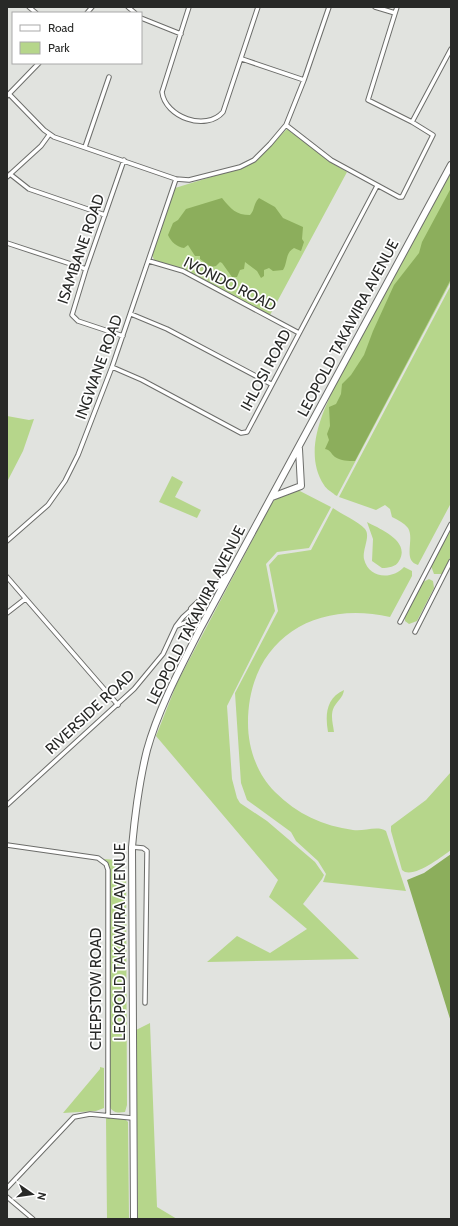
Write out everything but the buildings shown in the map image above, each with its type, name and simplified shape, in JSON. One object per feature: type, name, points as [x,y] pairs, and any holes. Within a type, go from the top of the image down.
[{"type":"highway","name":"LEOPOLD TAKAWIRA AVENUE","points":[[134,1219],[132,1118],[132,847],[137,798],[147,750],[165,700],[201,627],[451,165]]},
{"type":"highway","points":[[272,497],[301,486],[299,446]]},
{"type":"highway","points":[[192,609],[229,575]]},
{"type":"street","points":[[189,7],[162,92],[163,99],[170,109],[185,118],[201,121],[220,116],[223,112],[258,7]]},
{"type":"street","points":[[38,64],[8,95],[49,135],[176,178],[189,180],[230,171],[247,165],[260,154],[286,125],[304,80],[329,7]]},
{"type":"street","points":[[375,7],[395,13]]},
{"type":"street","points":[[286,125],[331,160],[399,197],[403,195],[433,136],[430,132],[412,122],[368,100],[397,7]]},
{"type":"street","points":[[142,18],[181,34]]},
{"type":"street","points":[[412,122],[451,49]]},
{"type":"street","points":[[242,58],[304,80]]},
{"type":"street","points":[[85,146],[109,77]]},
{"type":"street","points":[[49,135],[9,175],[28,189],[105,215]]},
{"type":"street","name":"ISAMBANE ROAD","points":[[123,336],[78,321],[72,318],[72,312],[124,160]]},
{"type":"street","name":"INGWANE ROAD","points":[[7,541],[48,505],[65,480],[85,441],[131,314],[176,178]]},
{"type":"street","name":"IHLOSI ROAD","points":[[112,367],[142,380],[241,433],[248,430],[377,186]]},
{"type":"street","points":[[7,243],[86,269]]},
{"type":"street","name":"IVONDO ROAD","points":[[149,261],[183,271],[299,333]]},
{"type":"street","points":[[131,314],[167,329],[271,384]]},
{"type":"street","points":[[400,622],[451,524]]},
{"type":"street","points":[[415,632],[451,561]]},
{"type":"street","points":[[7,577],[118,705]]},
{"type":"street","points":[[7,613],[25,599]]},
{"type":"street","points":[[192,609],[200,610],[208,614]]},
{"type":"street","name":"RIVERSIDE ROAD","points":[[7,805],[118,705],[157,663],[176,626],[192,609]]},
{"type":"street","points":[[176,626],[185,621],[189,621],[201,627]]},
{"type":"street","name":"CHEPSTOW ROAD","points":[[7,845],[98,858],[106,864],[108,870],[108,1116]]},
{"type":"street","points":[[132,847],[143,848],[147,851],[145,1003]]},
{"type":"street","points":[[7,1188],[71,1118],[77,1115],[90,1114],[132,1118]]},
{"type":"street","points":[[7,1197],[33,1219]]},
{"type":"green space","points":[[287,129],[330,162],[347,172],[270,315],[184,270],[155,262],[152,255],[175,188],[247,166]]},
{"type":"green space","points":[[451,170],[451,281],[337,496],[324,485],[318,472],[315,458],[315,444],[322,417],[339,378]]},
{"type":"green space","points":[[451,188],[451,279],[355,461],[347,461],[335,457],[329,450],[325,449],[329,440],[327,434],[330,426],[329,407],[336,404],[341,394],[342,384],[351,375],[364,355],[394,285],[419,253],[422,242]]},
{"type":"green space","points":[[222,198],[234,211],[245,215],[250,215],[259,198],[275,207],[283,218],[303,227],[302,239],[304,242],[301,251],[294,248],[289,252],[283,270],[273,271],[269,268],[264,270],[264,276],[261,278],[257,271],[245,262],[244,269],[240,270],[237,277],[232,277],[222,263],[220,262],[216,266],[211,267],[200,259],[200,256],[195,256],[188,245],[184,248],[179,247],[169,238],[168,235],[173,223],[178,220],[186,209]]},
{"type":"green space","points":[[451,285],[451,503],[418,565],[413,563],[411,559],[410,533],[408,528],[403,523],[392,517],[390,509],[385,505],[376,510],[339,497]]},
{"type":"green space","points":[[7,416],[29,420],[34,419],[23,451],[7,482]]},
{"type":"green space","points":[[172,476],[183,482],[175,497],[201,510],[197,518],[159,502]]},
{"type":"green space","points":[[296,489],[331,507],[309,548],[277,552],[266,564],[275,611],[227,706],[232,779],[237,798],[240,803],[267,821],[315,862],[324,875],[303,904],[359,959],[207,962],[237,936],[270,953],[307,929],[269,897],[278,880],[156,736],[177,683],[272,503],[278,496]]},
{"type":"green space","points":[[333,508],[358,523],[367,532],[364,559],[371,571],[376,574],[387,575],[393,574],[404,567],[412,571],[412,576],[390,617],[362,613],[335,614],[311,621],[290,632],[273,649],[259,669],[251,694],[248,732],[255,760],[263,777],[275,792],[292,807],[311,818],[342,828],[353,830],[382,829],[386,831],[406,891],[323,882],[326,874],[318,861],[296,841],[291,832],[247,800],[241,783],[235,693],[278,611],[269,565],[278,555],[311,550]]},
{"type":"green space","points":[[367,522],[386,532],[398,542],[401,547],[402,554],[396,565],[382,568],[372,561],[373,539]]},
{"type":"green space","points":[[451,529],[451,556],[442,574],[434,574],[431,566]]},
{"type":"green space","points":[[429,579],[433,581],[434,588],[417,621],[409,624],[405,621],[405,615],[423,582]]},
{"type":"green space","points":[[344,690],[332,713],[334,732],[328,732],[327,713],[330,702],[338,693]]},
{"type":"green space","points":[[451,772],[451,850],[419,870],[407,872],[402,870],[391,831],[391,826],[426,800]]},
{"type":"green space","points":[[451,854],[451,1022],[407,880],[424,873]]},
{"type":"green space","points":[[104,859],[116,860],[122,863],[126,877],[127,1105],[125,1112],[116,1112],[110,1107],[110,869]]},
{"type":"green space","points":[[150,1023],[157,1207],[177,1219],[138,1219],[136,1030]]},
{"type":"green space","points":[[100,1067],[104,1068],[104,1108],[96,1111],[63,1113],[100,1069]]},
{"type":"green space","points":[[106,1118],[124,1118],[128,1122],[129,1219],[107,1219]]}]
